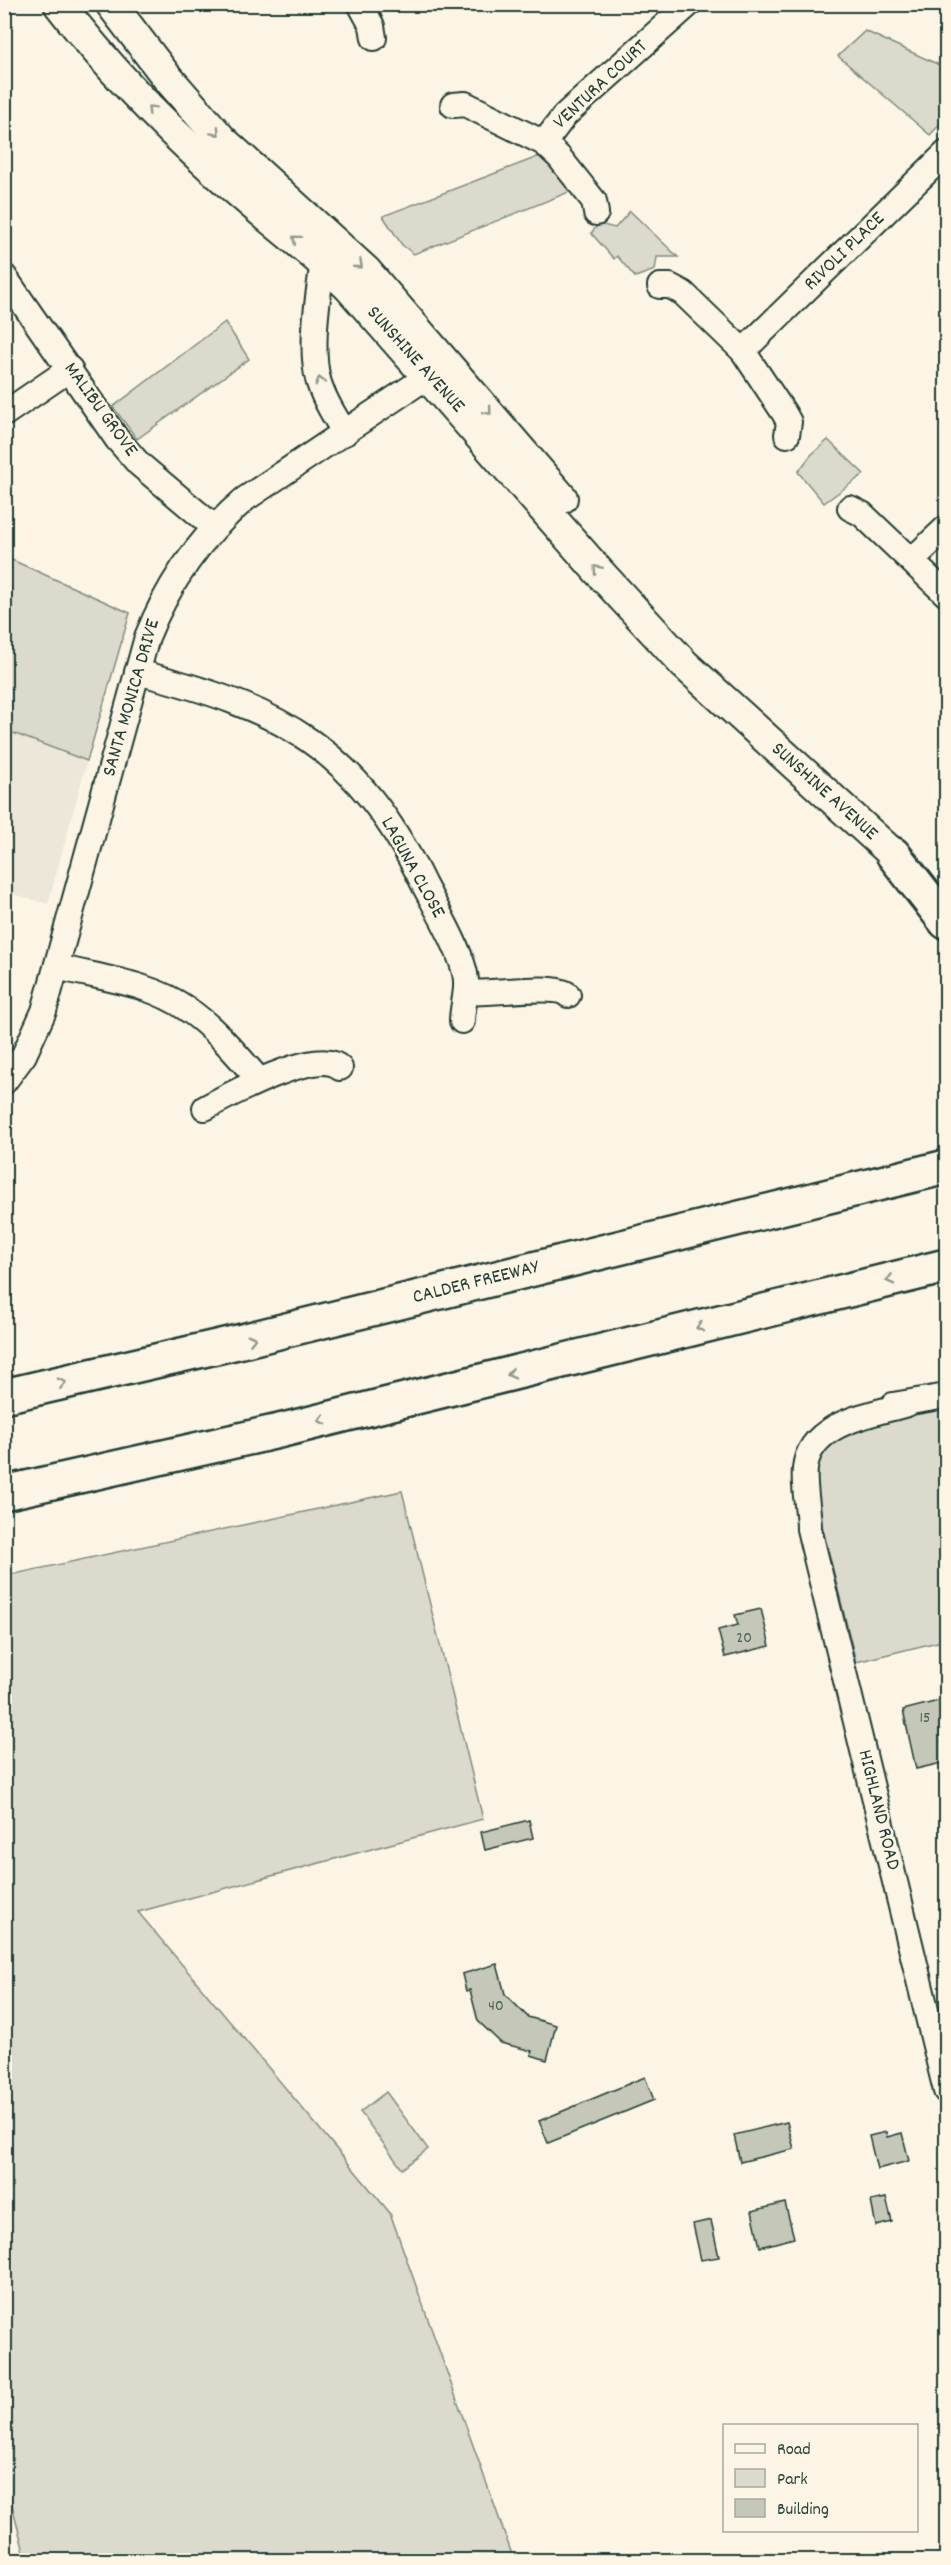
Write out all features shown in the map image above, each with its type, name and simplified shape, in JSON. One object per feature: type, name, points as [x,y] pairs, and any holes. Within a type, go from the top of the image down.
[{"type":"highway","points":[[893,854],[946,907]]},
{"type":"highway","points":[[893,854],[946,922]]},
{"type":"highway","points":[[524,1270],[565,1249],[613,1234],[946,1152]]},
{"type":"highway","name":"CALDER FREEWAY","points":[[4,1396],[242,1341],[946,1167]]},
{"type":"highway","points":[[4,1493],[279,1431],[946,1266]]},
{"type":"main road","name":"SUNSHINE AVENUE","points":[[59,4],[113,69],[166,125],[223,179],[323,262],[438,369]]},
{"type":"main road","name":"SUNSHINE AVENUE","points":[[111,4],[166,76],[222,140],[366,272],[438,369],[599,572],[684,664],[755,731],[893,854]]},
{"type":"street","points":[[360,4],[372,26],[374,38]]},
{"type":"street","name":"VENTURA COURT","points":[[544,143],[565,115],[689,4]]},
{"type":"street","name":"VENTURA COURT","points":[[453,105],[465,104],[544,143],[559,157],[594,201],[596,213]]},
{"type":"street","name":"RIVOLI PLACE","points":[[743,351],[946,153]]},
{"type":"street","points":[[323,262],[316,362],[318,382],[327,404],[345,434]]},
{"type":"street","name":"MALIBU GROVE","points":[[4,276],[117,439],[139,464],[214,527]]},
{"type":"street","points":[[660,286],[670,286],[683,293],[743,351],[784,412],[789,422],[787,435]]},
{"type":"street","points":[[4,414],[70,369]]},
{"type":"street","name":"SANTA MONICA DRIVE","points":[[4,1082],[24,1055],[35,1034],[57,967],[137,672],[159,607],[187,561],[214,527],[245,499],[345,434],[438,369]]},
{"type":"street","points":[[850,508],[862,514],[946,594]]},
{"type":"street","points":[[912,560],[946,528]]},
{"type":"street","name":"LAGUNA CLOSE","points":[[137,672],[215,694],[275,718],[303,735],[355,779],[391,824],[407,849],[463,967],[466,992],[462,1021]]},
{"type":"street","points":[[57,967],[137,987],[174,1001],[210,1028],[259,1080]]},
{"type":"street","points":[[466,992],[496,994],[555,988],[568,995]]},
{"type":"street","points":[[205,1108],[259,1080],[320,1062],[331,1062],[340,1068]]},
{"type":"street","name":"HIGHLAND ROAD","points":[[946,1396],[841,1413],[820,1424],[808,1444],[796,1456],[794,1473],[800,1510],[809,1528],[946,2091]]},
{"type":"shaded area","points":[[4,730],[87,761],[48,904],[5,892]]},
{"type":"green space","points":[[865,31],[946,68],[946,118],[930,135],[838,56]]},
{"type":"green space","points":[[543,155],[574,190],[414,254],[402,245],[383,216]]},
{"type":"green space","points":[[630,211],[678,257],[657,257],[655,270],[635,277],[617,256],[614,259],[591,233],[599,224],[615,228]]},
{"type":"green space","points":[[225,322],[249,359],[137,439],[113,407]]},
{"type":"green space","points":[[828,440],[864,474],[824,503],[798,472],[811,455]]},
{"type":"green space","points":[[12,560],[130,613],[87,761],[5,730],[4,563]]},
{"type":"green space","points":[[946,1407],[946,1640],[856,1662],[815,1497],[817,1450],[824,1442],[900,1416]]},
{"type":"green space","points":[[402,1491],[483,1819],[138,1912],[390,2213],[514,2560],[26,2560],[4,2473],[5,1576]]},
{"type":"green space","points":[[386,2092],[428,2149],[402,2169],[360,2112]]},
{"type":"building","points":[[761,1609],[770,1646],[725,1657],[718,1630],[738,1625],[735,1615]]},
{"type":"building","points":[[946,1699],[946,1740],[942,1741],[946,1762],[916,1769],[903,1710]]},
{"type":"building","points":[[529,1820],[533,1838],[485,1850],[481,1832]]},
{"type":"building","points":[[497,1964],[505,1994],[528,2017],[556,2025],[547,2060],[531,2055],[532,2051],[501,2043],[478,2021],[470,1990],[466,1991],[462,1974]]},
{"type":"building","points":[[645,2077],[654,2100],[548,2143],[539,2121]]},
{"type":"building","points":[[787,2122],[794,2149],[740,2162],[734,2135]]},
{"type":"building","points":[[886,2132],[887,2137],[902,2133],[909,2161],[877,2169],[869,2136]]},
{"type":"building","points":[[886,2198],[892,2222],[876,2226],[871,2201]]},
{"type":"building","points":[[785,2203],[794,2238],[760,2247],[752,2211]]},
{"type":"building","points":[[711,2220],[719,2257],[701,2260],[693,2224]]}]
